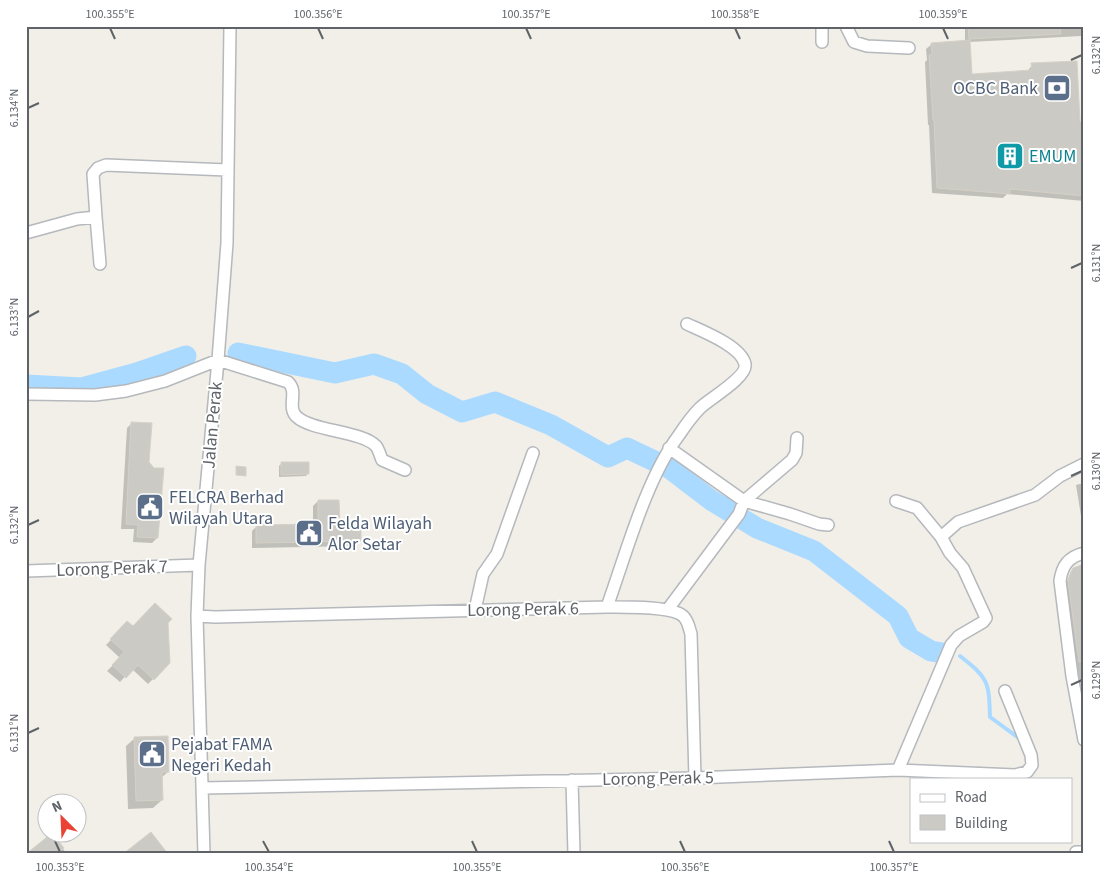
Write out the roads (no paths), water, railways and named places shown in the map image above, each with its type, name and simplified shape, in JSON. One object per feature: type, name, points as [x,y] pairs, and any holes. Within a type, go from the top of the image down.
[{"type":"street","name":"Jalan Perak","points":[[204,854],[197,616],[199,565],[227,243],[230,26]]},
{"type":"street","points":[[822,26],[822,42]]},
{"type":"street","points":[[846,26],[854,42],[867,46],[909,48]]},
{"type":"street","points":[[100,264],[93,174],[98,168],[106,165],[227,170]]},
{"type":"street","points":[[26,233],[96,217]]},
{"type":"street","points":[[608,607],[642,507],[669,448],[701,407],[739,378],[745,370],[742,358],[721,339],[687,324]]},
{"type":"street","points":[[26,394],[95,396],[126,391],[165,381],[218,360],[288,382],[293,390],[292,411],[297,417],[370,442],[379,450],[382,460],[405,470]]},
{"type":"street","points":[[695,778],[691,634],[689,624],[683,615],[668,609],[740,514],[744,501],[792,460],[796,453],[797,438]]},
{"type":"street","points":[[669,448],[744,501],[819,524],[828,525]]},
{"type":"street","points":[[476,610],[484,574],[497,554],[533,453]]},
{"type":"street","points":[[941,537],[958,522],[1035,495],[1060,476],[1084,464]]},
{"type":"street","points":[[896,501],[917,508],[941,537],[950,553],[963,568],[986,618],[983,622],[959,636],[951,645],[898,770]]},
{"type":"street","points":[[1084,552],[1065,563],[1061,570],[1060,581],[1072,676],[1084,740]]},
{"type":"street","name":"Lorong Perak 7","points":[[26,571],[199,565]]},
{"type":"street","name":"Lorong Perak 6","points":[[197,616],[608,607],[668,609]]},
{"type":"street","name":"Lorong Perak 5","points":[[202,788],[695,778],[898,770],[1015,775],[1027,772],[1032,765],[1031,755],[1005,691]]},
{"type":"street","points":[[572,780],[574,854]]},
{"type":"waterway","points":[[238,353],[335,373],[374,364],[402,374],[427,394],[462,412],[495,402],[551,425],[608,457],[627,448],[669,468],[711,500],[757,528],[814,551],[898,616],[909,638],[931,651],[942,653]]},
{"type":"waterway","points":[[26,385],[82,388],[137,373],[186,356]]},
{"type":"waterway","points":[[960,656],[982,675],[985,681],[989,695],[990,717],[1020,739]]},
{"type":"place","name":"OCBC Bank","points":[[1057,88]]},
{"type":"place","name":"EMUM","points":[[1010,156]]},
{"type":"place","name":"FELCRA Berhad Wilayah Utara","points":[[150,507]]},
{"type":"place","name":"Felda Wilayah Alor Setar","points":[[309,533]]},
{"type":"place","name":"Pejabat FAMA Negeri Kedah","points":[[152,754]]}]
